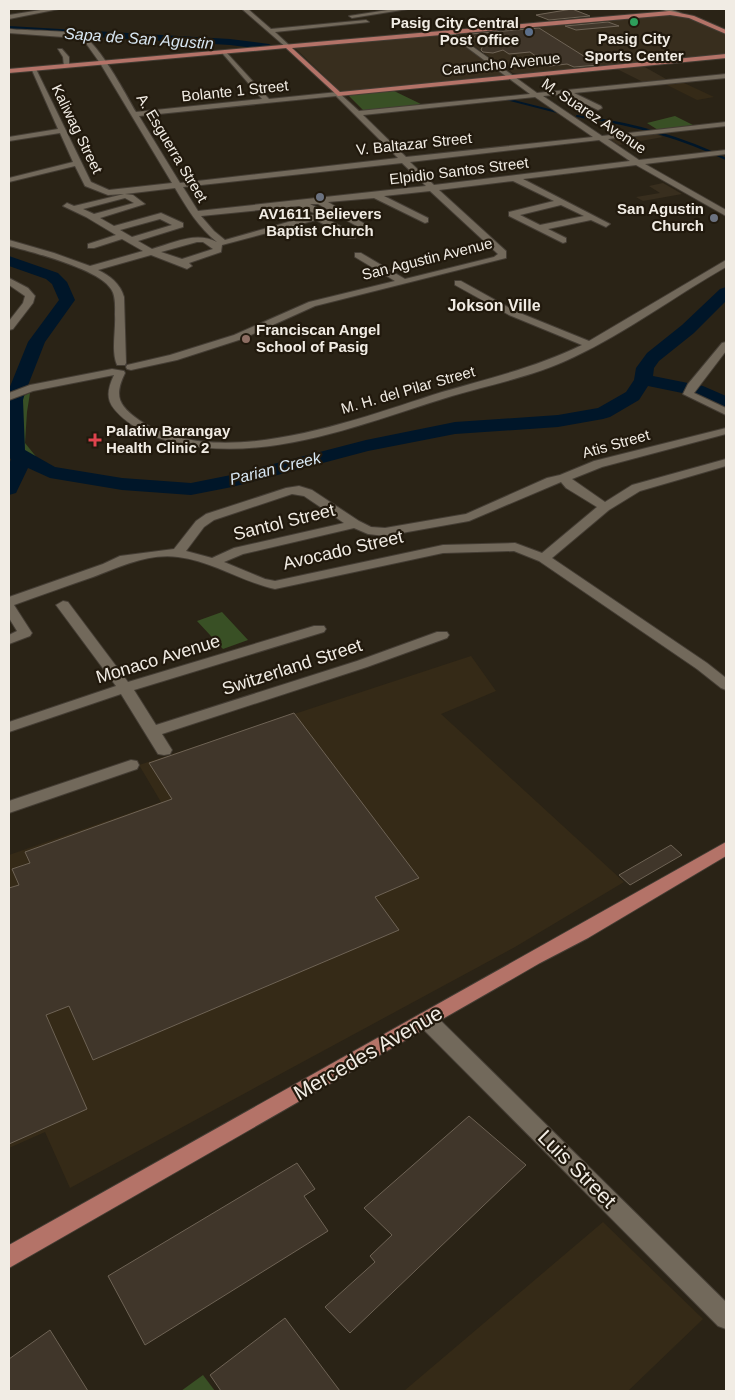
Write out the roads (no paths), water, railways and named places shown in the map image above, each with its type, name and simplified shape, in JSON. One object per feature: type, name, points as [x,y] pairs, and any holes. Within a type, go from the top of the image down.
[{"type":"main road","name":"Caruncho Avenue","points":[[288,47],[678,13]]},
{"type":"main road","points":[[678,13],[724,29]]},
{"type":"main road","points":[[186,55],[288,47]]},
{"type":"main road","points":[[9,71],[288,47]]},
{"type":"main road","name":"San Agustin Avenue","points":[[288,47],[338,94]]},
{"type":"main road","name":"Caruncho Avenue","points":[[338,94],[726,56]]},
{"type":"main road","name":"Mercedes Avenue","points":[[9,1257],[533,958],[582,933],[726,848]]},
{"type":"street","points":[[9,17],[40,10],[56,9]]},
{"type":"street","points":[[245,9],[288,47]]},
{"type":"street","points":[[347,11],[357,9],[368,14]]},
{"type":"street","points":[[352,16],[405,9]]},
{"type":"street","points":[[644,15],[666,12],[666,10],[678,13]]},
{"type":"street","points":[[9,12],[17,15]]},
{"type":"street","points":[[270,31],[366,22]]},
{"type":"street","points":[[11,31],[81,34]]},
{"type":"street","name":"A. Esguerra Street","points":[[11,31],[81,37],[87,41],[135,114],[195,214],[211,233],[224,243],[318,218]]},
{"type":"street","name":"M. Suarez Avenue","points":[[452,33],[536,95],[639,163],[669,182],[726,213]]},
{"type":"street","points":[[60,50],[66,57],[68,66]]},
{"type":"street","points":[[224,53],[267,102]]},
{"type":"street","name":"Kaliwag Street","points":[[33,69],[88,184],[105,192]]},
{"type":"street","points":[[358,113],[726,76]]},
{"type":"street","points":[[566,92],[598,108]]},
{"type":"street","name":"Bolante 1 Street","points":[[135,114],[338,94]]},
{"type":"street","name":"San Agustin Avenue","points":[[9,397],[26,390],[173,358],[230,339],[312,304],[503,256],[501,251],[432,188],[338,94]]},
{"type":"street","name":"V. Baltazar Street","points":[[105,192],[726,124]]},
{"type":"street","points":[[9,139],[63,130]]},
{"type":"street","name":"Elpidio Santos Street","points":[[195,214],[375,195],[726,152]]},
{"type":"street","points":[[9,180],[77,163]]},
{"type":"street","points":[[514,178],[606,224]]},
{"type":"street","points":[[375,195],[424,220]]},
{"type":"street","points":[[90,269],[150,251],[197,239],[205,239],[218,246],[218,250],[184,264],[150,251],[71,207],[119,197],[130,197],[141,204],[93,218]]},
{"type":"street","points":[[320,201],[367,229]]},
{"type":"street","points":[[563,202],[512,214],[563,240]]},
{"type":"street","points":[[301,203],[324,215],[318,218]]},
{"type":"street","points":[[113,229],[159,216],[164,216],[180,225],[133,240]]},
{"type":"street","points":[[540,228],[593,217]]},
{"type":"street","points":[[318,218],[352,236]]},
{"type":"street","points":[[91,246],[124,235]]},
{"type":"street","name":"M. H. del Pilar Street","points":[[11,246],[90,269],[111,281],[117,288],[120,301],[121,369],[111,394],[116,405],[137,424],[164,437],[242,446],[268,444],[404,408],[568,356],[590,345],[726,263]]},
{"type":"street","points":[[358,255],[402,281]]},
{"type":"street","points":[[9,327],[30,299],[28,293],[10,283]]},
{"type":"street","points":[[458,284],[512,313],[590,345]]},
{"type":"street","points":[[726,344],[688,394],[726,412]]},
{"type":"street","name":"Atis Street","points":[[564,478],[598,464],[726,431]]},
{"type":"street","points":[[544,558],[605,507],[636,488],[726,462]]},
{"type":"street","points":[[564,478],[570,485],[605,507]]},
{"type":"street","name":"Santol Street","points":[[213,562],[239,551],[355,524],[368,530],[385,532],[469,517],[552,481],[564,478]]},
{"type":"street","points":[[178,553],[200,524],[210,517],[290,491],[299,490],[308,493],[355,524]]},
{"type":"street","name":"Avocado Street","points":[[9,602],[101,570],[124,559],[148,554],[178,553],[213,562],[261,582],[275,585],[443,549],[515,547],[544,558],[702,666],[726,685]]},
{"type":"street","points":[[63,605],[125,688],[164,750]]},
{"type":"street","points":[[9,606],[25,634],[9,640]]},
{"type":"street","name":"Monaco Avenue","points":[[9,727],[125,688],[319,629]]},
{"type":"street","name":"Switzerland Street","points":[[152,732],[442,636]]},
{"type":"street","points":[[9,807],[131,765]]},
{"type":"street","name":"Luis Street","points":[[427,1020],[726,1318]]},
{"type":"waterway","name":"Sapa de San Agustin","points":[[9,29],[230,42],[269,47]]},
{"type":"waterway","name":"Sapa de San Agustin","points":[[506,99],[557,112]]},
{"type":"waterway","name":"Sapa de San Agustin","points":[[577,116],[591,118]]},
{"type":"waterway","name":"Sapa de San Agustin","points":[[583,117],[620,123],[656,132],[692,144],[726,159]]},
{"type":"waterway","name":"Parian Creek","points":[[9,261],[52,276],[59,282],[67,300],[37,342],[14,400],[15,453],[50,472],[122,484],[191,489],[232,481],[366,446],[455,428],[558,421],[603,413],[633,396],[643,380]]},
{"type":"waterway","name":"Parian Creek","points":[[643,380],[645,368],[653,357],[688,329],[726,292]]},
{"type":"waterway","points":[[643,380],[697,390],[726,403]]},
{"type":"waterway","points":[[9,489],[22,457]]},
{"type":"place","name":"Pasig City Sports Center","points":[[634,22]]},
{"type":"place","name":"Pasig City Central Post Office","points":[[529,32]]},
{"type":"place","name":"AV1611 Believers Baptist Church","points":[[320,197]]},
{"type":"place","name":"San Agustin Church","points":[[714,218]]},
{"type":"place","name":"Franciscan Angel School of Pasig","points":[[246,339]]},
{"type":"place","name":"Palatiw Barangay Health Clinic 2","points":[[95,440]]},
{"type":"district","name":"Jokson Ville","points":[[494,305]]}]
